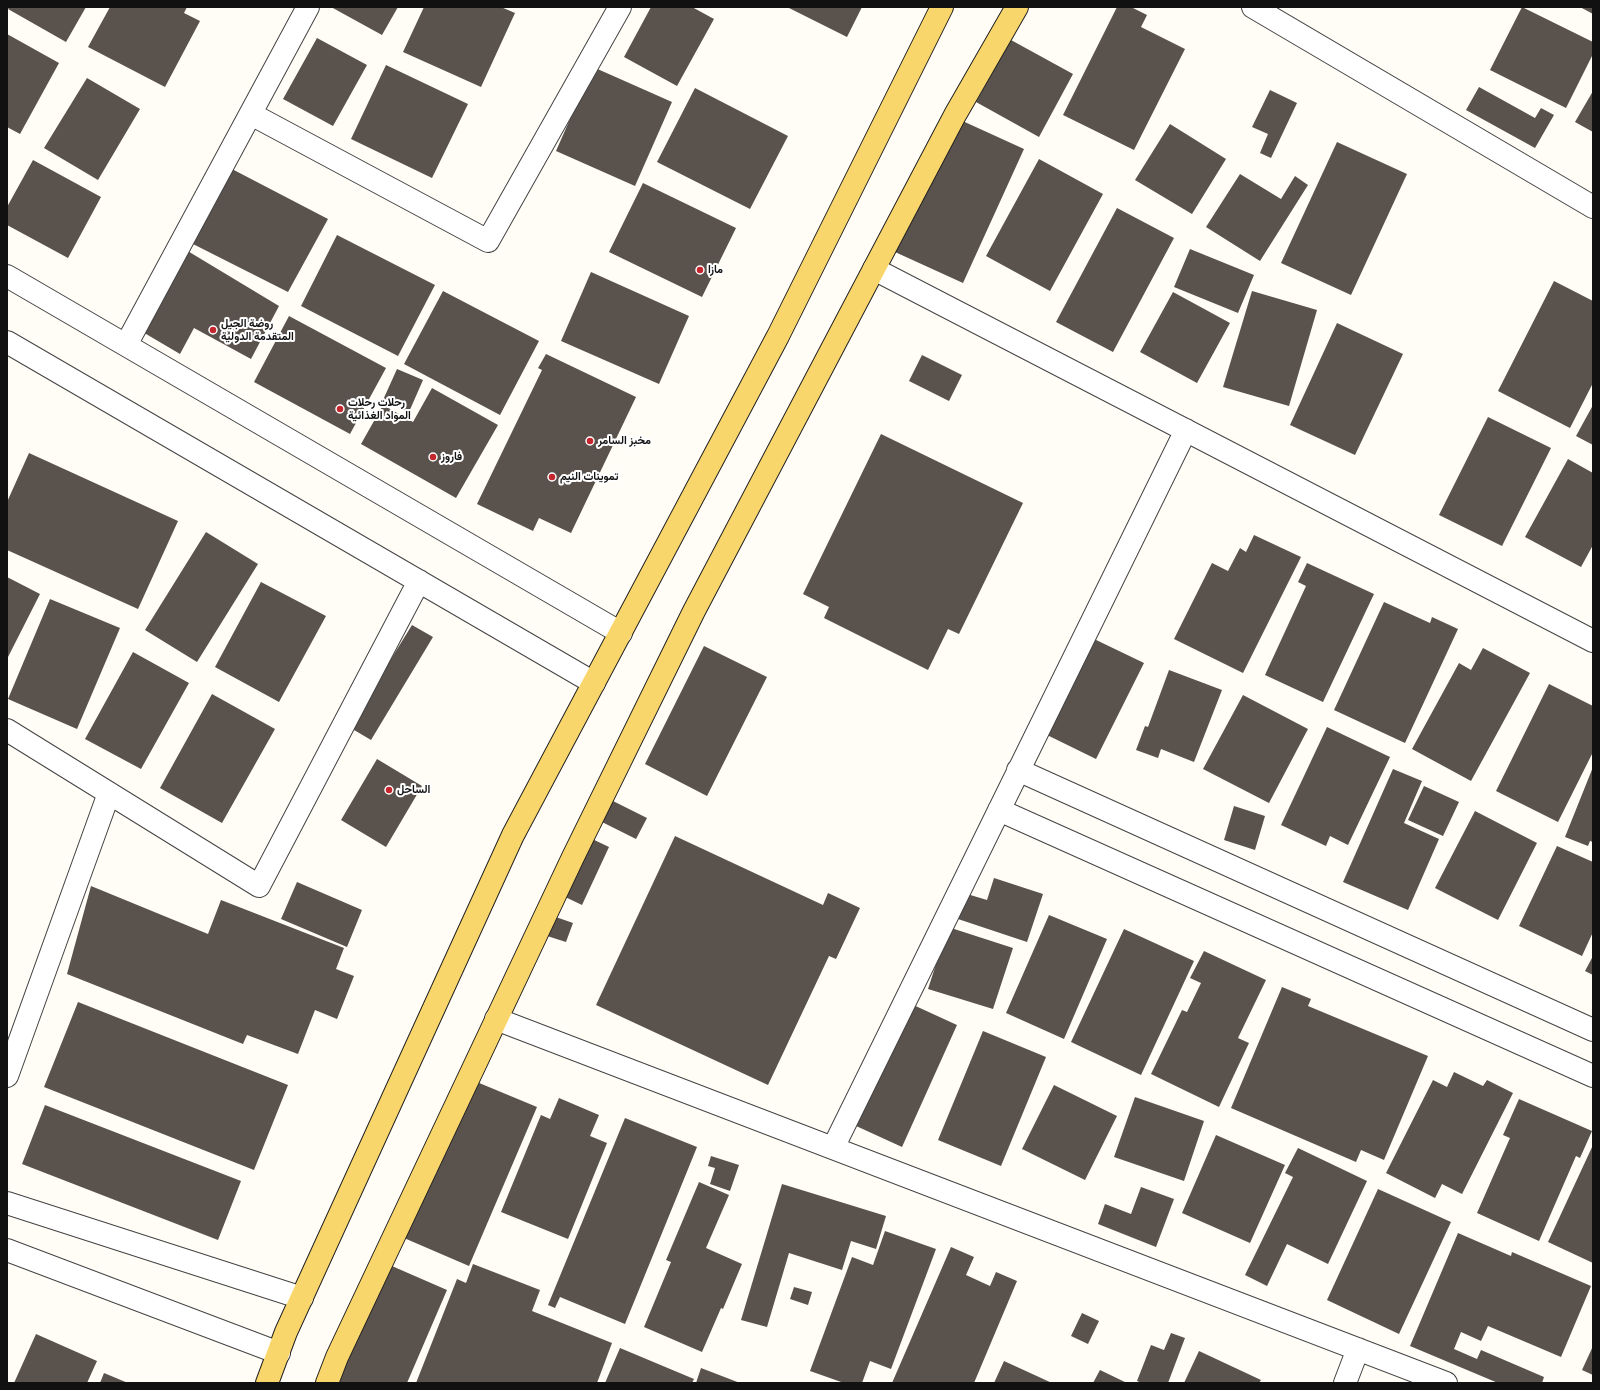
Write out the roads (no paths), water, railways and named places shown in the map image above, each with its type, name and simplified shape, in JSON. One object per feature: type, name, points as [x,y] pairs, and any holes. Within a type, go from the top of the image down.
[{"type":"main road","points":[[267,1383],[278,1353],[302,1298],[513,835],[778,336],[942,7]]},
{"type":"main road","points":[[327,1383],[337,1357],[573,857],[694,611],[955,115],[1017,7]]},
{"type":"street","points":[[126,345],[308,7]]},
{"type":"street","points":[[251,114],[488,242],[620,7]]},
{"type":"street","points":[[1253,7],[1593,207]]},
{"type":"street","points":[[874,269],[1593,641]]},
{"type":"street","points":[[7,276],[621,632]]},
{"type":"street","points":[[7,342],[594,683]]},
{"type":"street","points":[[833,1148],[1186,430]]},
{"type":"street","points":[[7,730],[259,886],[419,581]]},
{"type":"street","points":[[1018,770],[1593,1030]]},
{"type":"street","points":[[7,1076],[109,793]]},
{"type":"street","points":[[999,810],[1593,1076]]},
{"type":"street","points":[[496,1019],[1446,1383]]},
{"type":"street","points":[[7,1202],[302,1298]]},
{"type":"street","points":[[7,1250],[278,1353]]},
{"type":"street","points":[[1344,1383],[1358,1349]]},
{"type":"place","name":"مازا","points":[[700,270]]},
{"type":"place","name":"روضة الجيل المتقدمة الدولية","points":[[213,330]]},
{"type":"place","name":"رحلات رحلات المواد الغذائية","points":[[340,409]]},
{"type":"place","name":"مخبز السامر","points":[[590,441]]},
{"type":"place","name":"فاروز","points":[[433,457]]},
{"type":"place","name":"تموينات النيم","points":[[552,477]]},
{"type":"place","name":"الساحل","points":[[389,790]]}]
